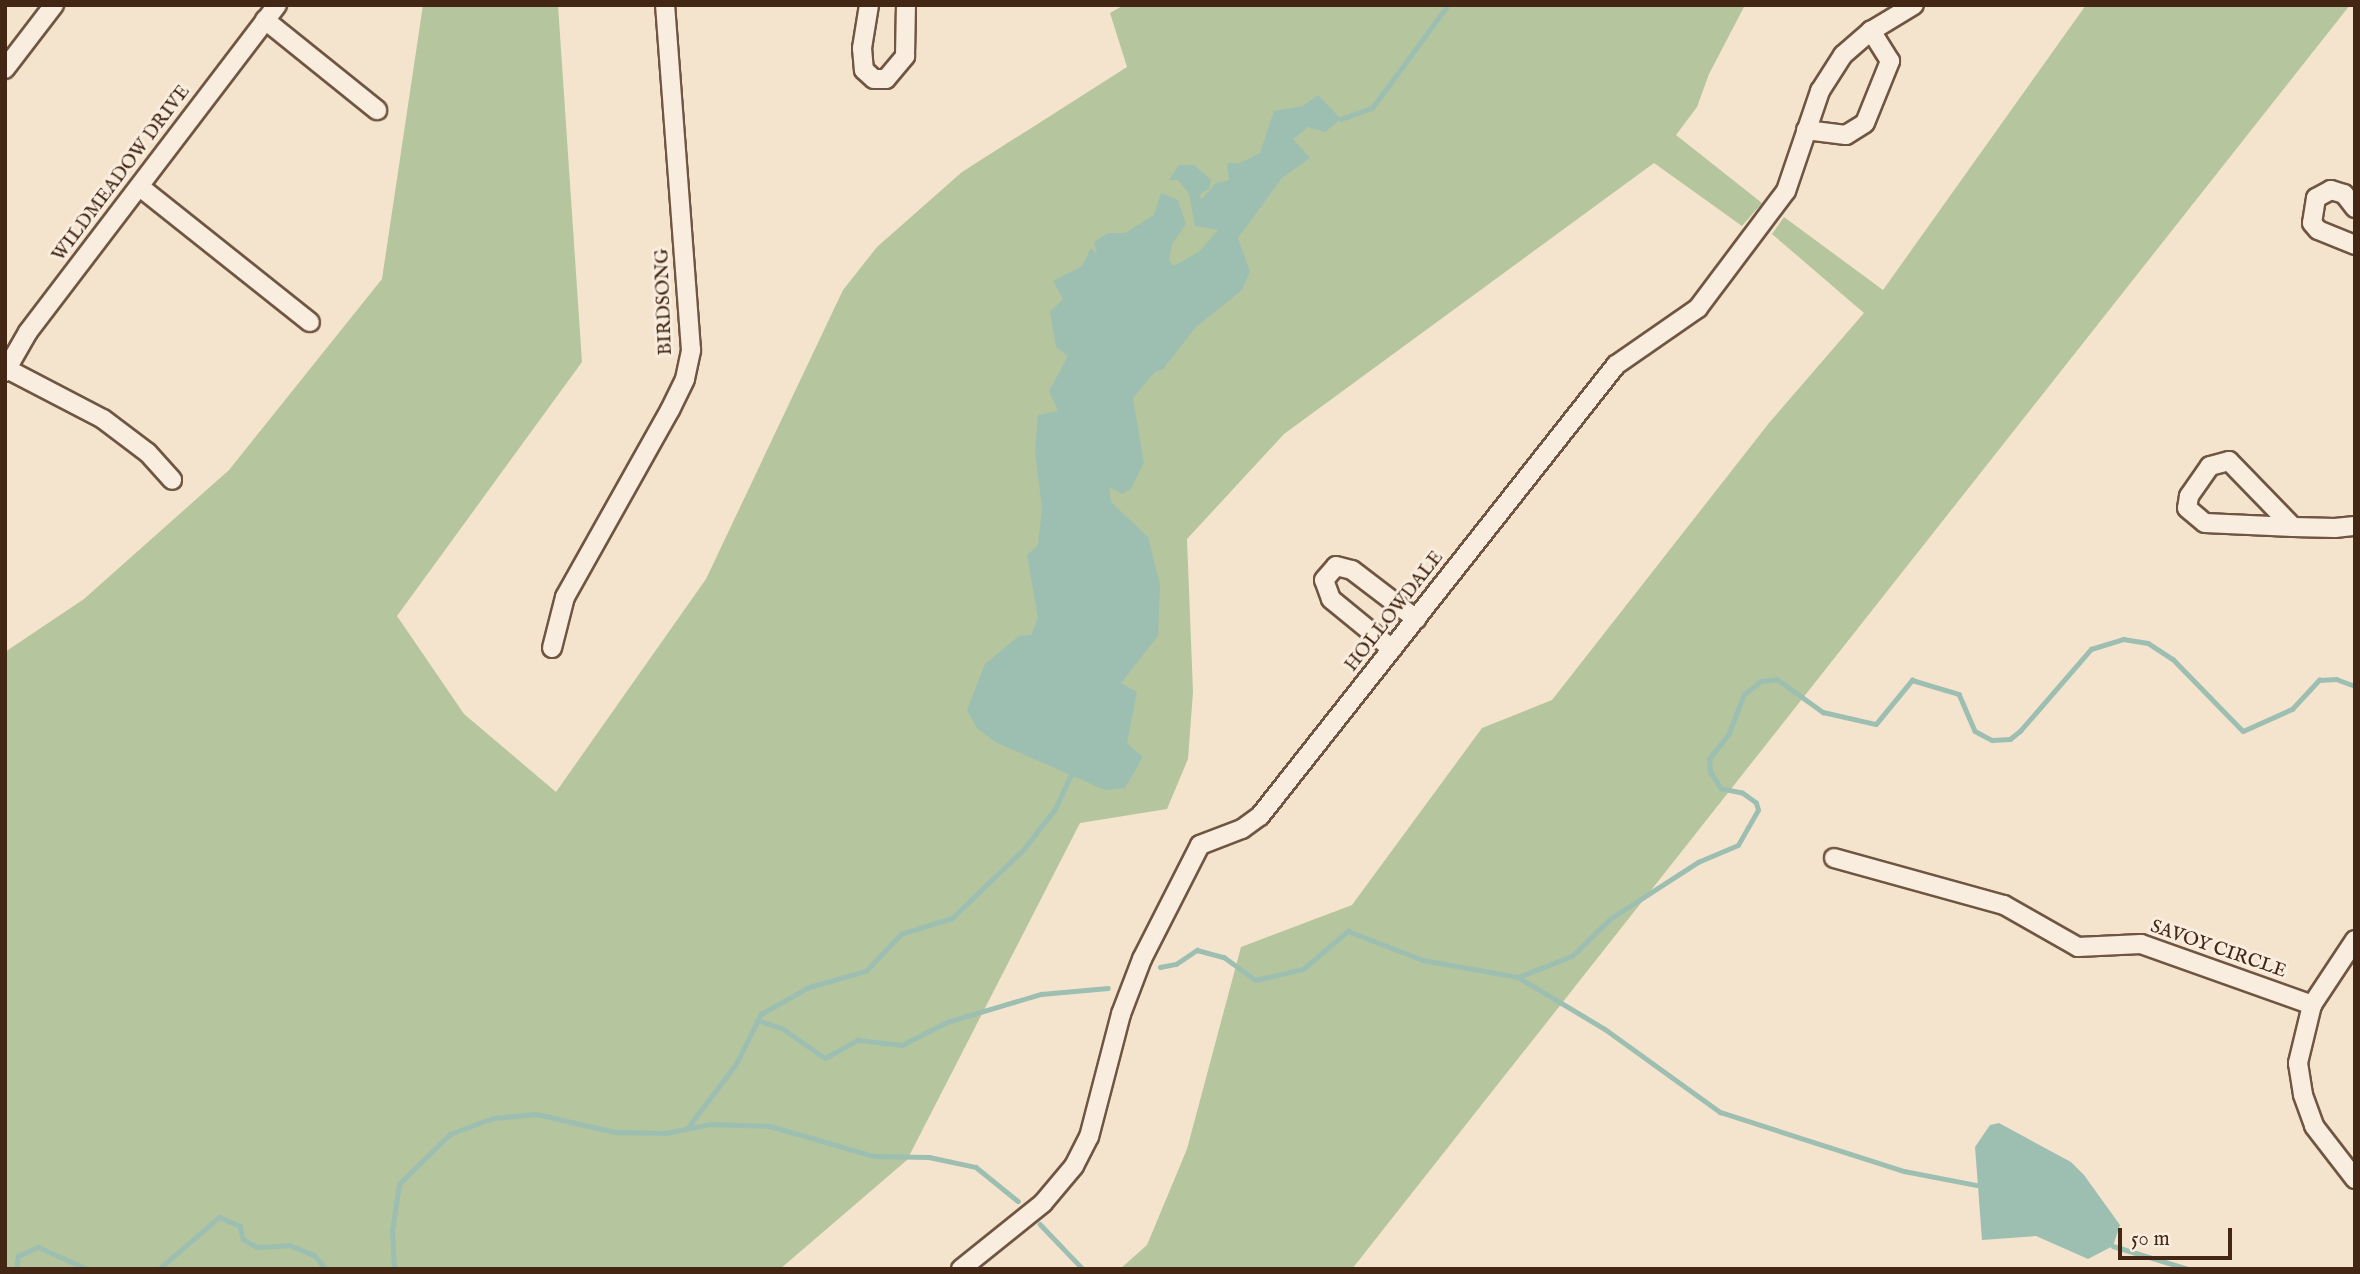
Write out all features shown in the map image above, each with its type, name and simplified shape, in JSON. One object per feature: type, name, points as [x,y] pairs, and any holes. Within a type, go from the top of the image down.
[{"type":"street","points":[[5,69],[54,5]]},
{"type":"street","name":"WILDMEADOW DRIVE","points":[[6,371],[28,332],[277,5]]},
{"type":"street","name":"BIRDSONG","points":[[552,648],[565,597],[670,410],[685,379],[691,350],[664,5]]},
{"type":"street","points":[[869,5],[862,48],[864,71],[874,79],[886,79],[905,56],[906,5]]},
{"type":"street","name":"HOLLOWDALE","points":[[961,1269],[1043,1203],[1074,1166],[1089,1138],[1121,1014],[1142,959],[1200,845],[1260,817],[1616,365],[1698,307],[1786,191],[1820,91],[1843,55],[1871,31],[1914,5]]},
{"type":"street","points":[[265,20],[377,110]]},
{"type":"street","points":[[1806,130],[1846,135],[1865,123],[1891,61],[1871,31]]},
{"type":"street","points":[[140,187],[310,321]]},
{"type":"street","points":[[2355,208],[2344,194],[2331,190],[2316,198],[2312,223],[2326,235],[2355,245]]},
{"type":"street","points":[[6,371],[103,419],[148,453],[172,480]]},
{"type":"street","points":[[2293,527],[2229,461],[2210,466],[2189,496],[2188,508],[2205,523],[2293,527],[2355,526]]},
{"type":"street","points":[[1392,649],[1331,600],[1324,580],[1336,566],[1352,570],[1416,619]]},
{"type":"street","name":"SAVOY CIRCLE","points":[[1834,858],[2004,905],[2078,947],[2141,944],[2312,1005]]},
{"type":"street","points":[[2355,940],[2312,1005],[2298,1063],[2303,1095],[2314,1126],[2355,1179]]},
{"type":"shaded area","points":[[423,5],[558,5],[582,362],[397,616],[464,714],[556,792],[706,579],[843,290],[877,247],[962,172],[1127,67],[1110,13],[1124,5],[1745,5],[1709,74],[1697,107],[1676,135],[1762,203],[1742,226],[1654,163],[1284,434],[1187,539],[1193,692],[1188,759],[1167,809],[1080,823],[907,1160],[780,1269],[5,1269],[5,652],[84,599],[229,470],[382,279]]},
{"type":"shaded area","points":[[2086,5],[2350,5],[1352,1269],[1120,1269],[1147,1245],[1187,1149],[1241,947],[1352,905],[1482,728],[1552,700],[1769,423],[1864,313],[1772,234],[1784,217],[1883,290]]},
{"type":"shaded area","points":[[1318,95],[1341,119],[1325,132],[1308,127],[1293,139],[1310,158],[1282,178],[1238,238],[1250,272],[1242,290],[1196,327],[1163,369],[1154,373],[1133,398],[1144,463],[1130,490],[1122,494],[1109,487],[1111,502],[1148,537],[1160,584],[1158,636],[1121,683],[1137,692],[1127,743],[1143,757],[1125,788],[1105,790],[995,742],[977,728],[967,710],[985,664],[1019,636],[1031,635],[1038,618],[1027,555],[1038,545],[1042,508],[1035,452],[1038,415],[1058,411],[1049,391],[1068,356],[1056,347],[1050,312],[1063,299],[1053,281],[1082,266],[1091,248],[1097,255],[1094,242],[1108,233],[1125,233],[1154,215],[1161,193],[1178,200],[1186,224],[1172,244],[1169,261],[1174,266],[1200,251],[1218,230],[1195,226],[1189,194],[1178,180],[1169,180],[1179,165],[1194,165],[1211,180],[1209,189],[1200,194],[1201,200],[1216,183],[1229,180],[1227,163],[1240,163],[1260,153],[1274,111],[1303,106]]},
{"type":"shaded area","points":[[1999,1123],[2071,1162],[2084,1175],[2120,1225],[2113,1246],[2088,1259],[2036,1236],[1982,1240],[1975,1147],[1990,1125]]},
{"type":"waterway","points":[[1341,119],[1372,108],[1448,5]]},
{"type":"waterway","points":[[1518,977],[1572,956],[1610,919],[1698,862],[1738,845],[1758,810],[1756,803],[1742,793],[1721,789],[1710,772],[1709,759],[1729,733],[1744,694],[1761,681],[1777,679],[1823,712],[1876,724],[1912,680],[1959,694],[1975,731],[1992,740],[2010,739],[2020,731],[2091,649],[2123,639],[2148,643],[2173,659],[2243,731],[2292,709],[2319,680],[2336,679],[2355,686]]},
{"type":"waterway","points":[[689,1126],[736,1064],[761,1014],[809,987],[866,971],[901,934],[952,918],[1023,850],[1055,809],[1071,775]]},
{"type":"waterway","points":[[1160,967],[1176,964],[1197,950],[1224,957],[1256,980],[1303,969],[1348,931],[1423,960],[1518,977],[1605,1029],[1720,1112],[1904,1171],[1977,1185]]},
{"type":"waterway","points":[[757,1020],[782,1028],[825,1058],[858,1040],[902,1045],[947,1022],[1041,994],[1108,988]]},
{"type":"waterway","points":[[394,1269],[392,1231],[399,1184],[450,1134],[493,1118],[536,1114],[615,1132],[666,1133],[711,1124],[770,1126],[874,1156],[929,1157],[976,1167],[1018,1201]]},
{"type":"waterway","points":[[159,1269],[219,1217],[240,1226],[243,1239],[257,1247],[290,1245],[314,1255],[326,1269]]},
{"type":"waterway","points":[[1040,1224],[1083,1269]]},
{"type":"waterway","points":[[2113,1246],[2188,1269]]},
{"type":"waterway","points":[[16,1269],[18,1256],[38,1247],[88,1269]]}]
